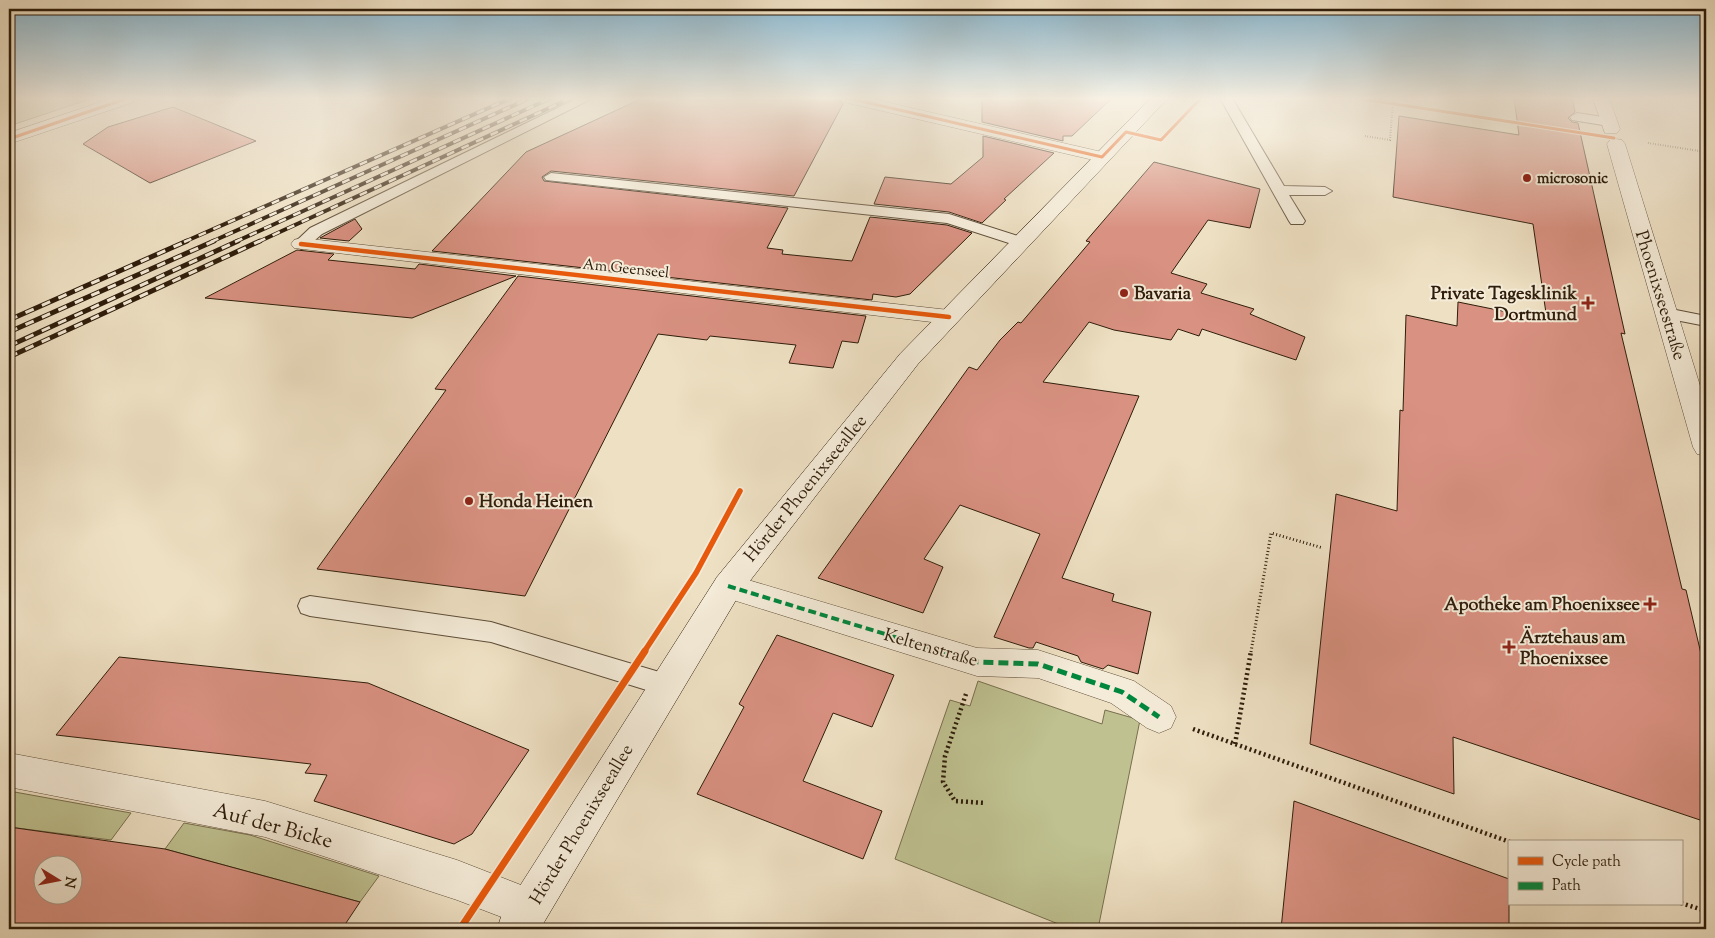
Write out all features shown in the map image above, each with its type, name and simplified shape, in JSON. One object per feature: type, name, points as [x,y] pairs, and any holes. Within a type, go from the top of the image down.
[{"type":"street","points":[[1036,142],[1102,157]]},
{"type":"street","name":"Hörder Phoenixseeallee","points":[[523,919],[728,586],[909,359],[1117,142]]},
{"type":"street","name":"Phoenixseestraße","points":[[1615,142],[1706,447]]},
{"type":"street","name":"Am Geenseel","points":[[301,244],[949,317]]},
{"type":"street","name":"Keltenstraße","points":[[728,586],[977,662],[1038,664],[1122,692],[1159,717]]},
{"type":"street","name":"Auf der Bicke","points":[[9,770],[266,819],[458,880],[523,919]]},
{"type":"lane","name":"Am Geenseel","points":[[301,244],[316,231],[498,142]]},
{"type":"lane","points":[[1251,142],[1297,221]]},
{"type":"lane","points":[[551,177],[950,219],[1020,242]]},
{"type":"lane","points":[[1279,190],[1324,191]]},
{"type":"lane","points":[[1666,313],[1706,321]]},
{"type":"lane","points":[[310,606],[491,632],[666,685]]},
{"type":"path","points":[[1666,146],[1706,152]]},
{"type":"path","points":[[1235,744],[1271,532],[1323,548]]},
{"type":"path","points":[[977,662],[945,756],[943,782],[955,801],[985,803]]},
{"type":"path","points":[[1217,738],[1508,841]]},
{"type":"path","points":[[1682,902],[1706,911]]},
{"type":"green space","points":[[978,681],[1102,724],[1105,710],[1140,720],[1098,929],[1071,929],[895,859],[950,700],[970,706]]},
{"type":"green space","points":[[9,791],[131,813],[111,840],[9,827]]},
{"type":"green space","points":[[184,823],[250,835],[379,876],[360,902],[165,849]]},
{"type":"building","points":[[86,142],[254,142],[150,183],[83,144]]},
{"type":"building","points":[[548,142],[823,142],[794,196],[551,171],[542,177],[544,181],[788,208],[767,248],[783,250],[782,254],[852,261],[870,217],[947,225],[972,233],[910,294],[896,297],[873,294],[872,300],[432,251],[526,152]]},
{"type":"building","points":[[983,142],[1007,142],[1054,153],[1004,199],[1006,200],[982,223],[949,212],[874,204],[885,177],[951,184],[983,157]]},
{"type":"building","points":[[1397,142],[1582,142],[1625,334],[1621,333],[1682,589],[1686,590],[1706,675],[1706,822],[1453,737],[1454,794],[1310,744],[1336,494],[1397,511],[1400,410],[1403,411],[1406,315],[1457,326],[1458,302],[1547,320],[1533,224],[1393,197]]},
{"type":"building","points":[[1154,162],[1260,189],[1250,228],[1208,220],[1171,273],[1207,284],[1201,293],[1254,309],[1250,314],[1305,337],[1296,360],[1202,329],[1199,336],[1178,329],[1171,340],[1114,330],[1089,322],[1043,382],[1139,396],[1062,578],[1114,594],[1112,601],[1151,612],[1138,674],[1108,665],[1103,669],[1081,662],[1078,656],[1036,642],[1033,648],[1029,648],[994,637],[1040,534],[960,505],[924,559],[943,567],[923,613],[818,578],[969,367],[977,370],[1000,340],[1018,322],[1021,323],[1090,242],[1086,241]]},
{"type":"building","points":[[355,219],[362,229],[349,241],[320,238]]},
{"type":"building","points":[[297,250],[334,254],[328,260],[415,269],[419,264],[516,276],[412,318],[205,298]]},
{"type":"building","name":"Honda Heinen","points":[[518,276],[866,316],[858,343],[842,341],[833,368],[789,363],[796,345],[710,336],[707,340],[658,334],[525,596],[317,569],[446,390],[435,389]]},
{"type":"building","points":[[777,635],[894,675],[872,727],[833,713],[803,781],[882,811],[863,859],[697,794],[744,707],[739,704]]},
{"type":"building","points":[[119,657],[368,683],[529,750],[472,834],[454,844],[314,801],[327,775],[305,773],[311,764],[56,735]]},
{"type":"building","points":[[1294,801],[1508,879],[1509,929],[1281,929]]},
{"type":"building","points":[[9,827],[165,849],[360,902],[342,929],[9,929]]},
{"type":"railway","points":[[184,242],[412,142]]},
{"type":"railway","points":[[211,242],[433,142]]},
{"type":"railway","points":[[235,242],[455,142]]},
{"type":"railway","points":[[258,242],[476,142]]},
{"type":"railway","points":[[9,320],[187,241]]},
{"type":"railway","points":[[9,332],[214,241]]},
{"type":"railway","points":[[9,346],[238,241]]},
{"type":"railway","points":[[9,357],[260,241]]},
{"type":"marked path","points":[[728,586],[977,662],[1038,664],[1122,692],[1159,717]]},
{"type":"cycle path","points":[[1036,142],[1102,157],[1117,142]]},
{"type":"cycle path","points":[[301,244],[949,317]]},
{"type":"cycle path","points":[[460,929],[696,573],[740,491]]},
{"type":"place","name":"microsonic","points":[[1527,178]]},
{"type":"place","name":"Bavaria","points":[[1124,293]]},
{"type":"place","name":"Private Tagesklinik Dortmund","points":[[1588,303]]},
{"type":"place","name":"Honda Heinen","points":[[469,501]]},
{"type":"place","name":"Apotheke am Phoenixsee","points":[[1650,604]]},
{"type":"place","name":"Ärztehaus am Phoenixsee","points":[[1509,647]]}]
